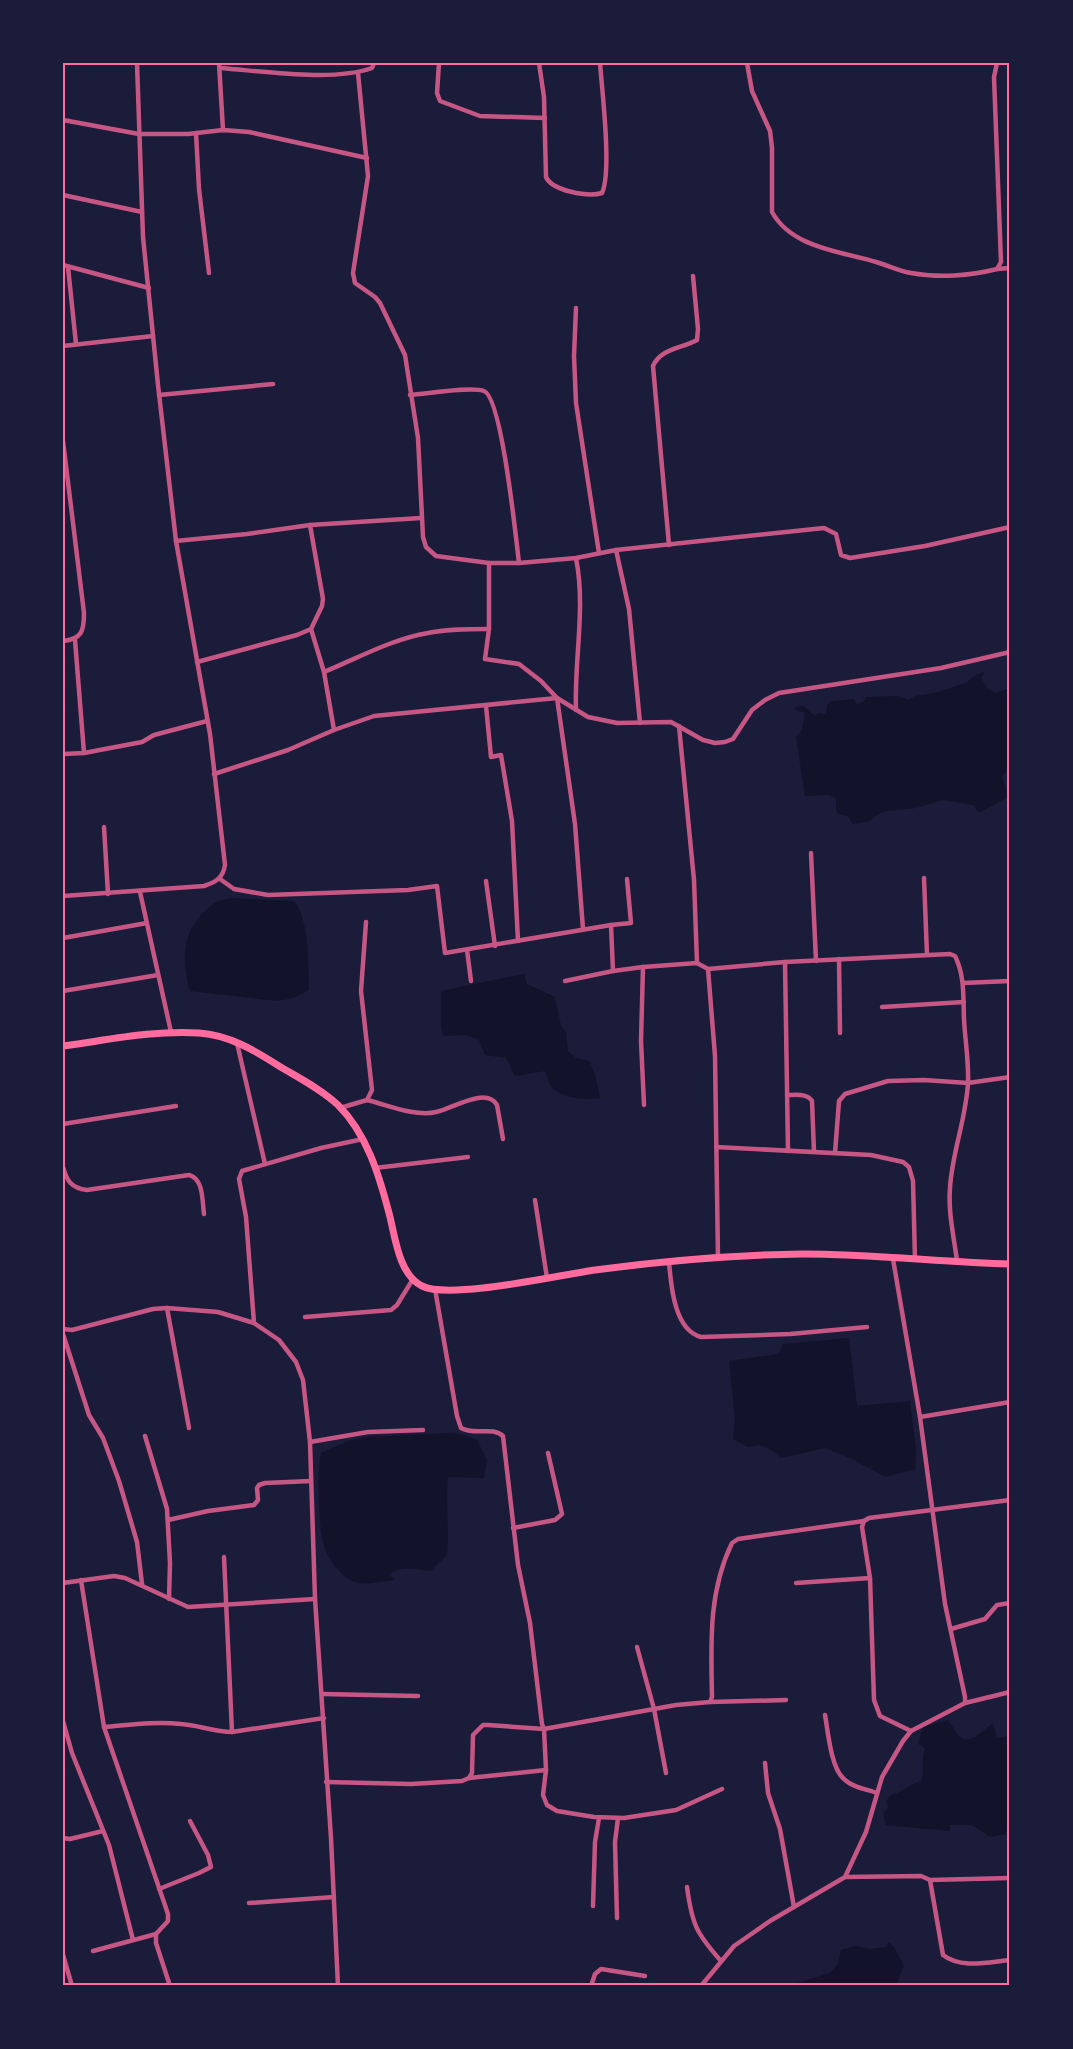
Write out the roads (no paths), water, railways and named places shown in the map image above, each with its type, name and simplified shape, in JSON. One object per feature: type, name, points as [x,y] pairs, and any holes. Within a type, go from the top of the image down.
[{"type":"main road","points":[[63,1046],[171,1032],[202,1033],[237,1041],[327,1096],[340,1108],[363,1139],[375,1168],[402,1261],[408,1273],[420,1286],[458,1290],[669,1262],[803,1254],[1010,1264]]},
{"type":"street","points":[[63,896],[204,886],[220,879],[225,865],[207,721],[176,541],[159,395],[142,212],[137,63]]},
{"type":"street","points":[[223,130],[220,66],[323,74],[358,73],[372,68],[374,63]]},
{"type":"street","points":[[439,63],[437,93],[440,101],[480,116],[545,118]]},
{"type":"street","points":[[539,63],[545,118],[548,182],[559,189],[595,195],[602,193],[605,181],[605,132],[600,63]]},
{"type":"street","points":[[747,63],[752,91],[770,131],[772,212],[776,219],[800,240],[840,254],[876,261],[911,273],[969,275],[1010,268]]},
{"type":"street","points":[[997,63],[994,77],[1002,249],[1001,262],[997,269]]},
{"type":"street","points":[[358,73],[368,176],[353,273],[355,284],[380,303],[401,342],[405,355],[418,438],[421,518],[426,547],[436,556],[519,563],[576,558],[616,550],[824,528],[836,534],[842,555],[850,558],[925,546],[1010,527]]},
{"type":"street","points":[[63,120],[140,134],[223,130],[249,132],[367,158]]},
{"type":"street","points":[[196,133],[199,189],[209,273]]},
{"type":"street","points":[[63,195],[142,212]]},
{"type":"street","points":[[76,344],[65,266],[149,288]]},
{"type":"street","points":[[669,544],[653,366],[657,358],[669,350],[689,345],[697,340],[693,276]]},
{"type":"street","points":[[576,308],[574,356],[576,404],[599,553]]},
{"type":"street","points":[[63,346],[153,336]]},
{"type":"street","points":[[159,395],[273,384]]},
{"type":"street","points":[[410,395],[470,390],[484,391],[490,395],[506,460],[519,563]]},
{"type":"street","points":[[63,441],[84,613],[84,626],[80,635],[75,640],[63,641]]},
{"type":"street","points":[[176,541],[310,525],[421,518]]},
{"type":"street","points":[[197,662],[297,635],[311,628],[323,599],[310,525]]},
{"type":"street","points":[[616,550],[628,609],[640,723]]},
{"type":"street","points":[[576,558],[580,611],[575,684],[576,710]]},
{"type":"street","points":[[489,562],[489,629],[485,659],[519,664],[541,681],[557,698],[576,710],[601,721],[671,722],[703,740],[715,743],[733,739],[752,710],[779,693],[941,668],[1010,652]]},
{"type":"street","points":[[311,628],[324,672],[334,730]]},
{"type":"street","points":[[324,672],[397,641],[455,629],[489,629]]},
{"type":"street","points":[[75,640],[84,753]]},
{"type":"street","points":[[214,774],[288,750],[374,716],[557,698]]},
{"type":"street","points":[[557,698],[575,824],[583,929]]},
{"type":"street","points":[[486,706],[491,757],[501,755],[512,821],[519,940]]},
{"type":"street","points":[[63,754],[84,753],[142,742],[154,735],[207,721]]},
{"type":"street","points":[[680,726],[693,880],[697,963]]},
{"type":"street","points":[[104,827],[108,894]]},
{"type":"street","points":[[811,853],[816,961]]},
{"type":"street","points":[[924,878],[927,955]]},
{"type":"street","points":[[220,879],[234,889],[268,895],[408,890],[437,886],[445,953],[631,923],[627,879]]},
{"type":"street","points":[[486,881],[495,945]]},
{"type":"street","points":[[140,892],[171,1032]]},
{"type":"street","points":[[366,922],[362,1000],[372,1090],[367,1100]]},
{"type":"street","points":[[63,938],[147,923]]},
{"type":"street","points":[[611,925],[613,971]]},
{"type":"street","points":[[467,950],[471,981]]},
{"type":"street","points":[[565,981],[613,971],[697,963],[708,969],[839,959],[950,954],[955,956],[959,963],[963,983],[968,1083],[952,1163],[950,1187],[949,1209],[957,1263]]},
{"type":"street","points":[[839,959],[840,1033]]},
{"type":"street","points":[[785,962],[788,1150]]},
{"type":"street","points":[[643,967],[641,1041],[644,1105]]},
{"type":"street","points":[[708,969],[715,1056],[718,1259]]},
{"type":"street","points":[[63,991],[158,975]]},
{"type":"street","points":[[963,983],[1010,981]]},
{"type":"street","points":[[882,1007],[964,1002]]},
{"type":"street","points":[[237,1041],[265,1164]]},
{"type":"street","points":[[835,1153],[839,1101],[845,1094],[898,1080],[968,1083],[1010,1077]]},
{"type":"street","points":[[787,1095],[805,1095],[813,1101],[814,1152]]},
{"type":"street","points":[[340,1108],[367,1100],[401,1109],[434,1113],[461,1102],[489,1097],[497,1105],[503,1138]]},
{"type":"street","points":[[63,1124],[176,1106]]},
{"type":"street","points":[[254,1323],[246,1217],[239,1179],[242,1171],[321,1148],[363,1139]]},
{"type":"street","points":[[716,1147],[835,1153],[903,1162],[909,1167],[913,1181],[915,1260]]},
{"type":"street","points":[[375,1168],[468,1157]]},
{"type":"street","points":[[63,1167],[70,1185],[87,1190],[189,1174],[196,1177],[199,1182],[204,1214]]},
{"type":"street","points":[[535,1200],[547,1278]]},
{"type":"street","points":[[893,1259],[920,1417],[945,1604],[965,1703]]},
{"type":"street","points":[[669,1262],[672,1293],[683,1323],[693,1335],[701,1337],[790,1334],[867,1327]]},
{"type":"street","points":[[305,1317],[391,1310],[397,1305],[414,1279]]},
{"type":"street","points":[[435,1289],[461,1428],[467,1431],[495,1431],[503,1436],[518,1565],[530,1623],[544,1729],[546,1770],[543,1795],[547,1805],[557,1810],[599,1818],[618,1818],[676,1810],[722,1789]]},
{"type":"street","points":[[167,1308],[189,1428]]},
{"type":"street","points":[[63,1329],[72,1330],[153,1309],[218,1312],[254,1323],[279,1340],[296,1362],[303,1380],[310,1442],[315,1599],[324,1718],[338,1986]]},
{"type":"street","points":[[63,1334],[89,1415],[103,1438],[119,1481],[137,1542],[142,1584]]},
{"type":"street","points":[[920,1417],[1010,1402]]},
{"type":"street","points":[[310,1442],[368,1432],[423,1430]]},
{"type":"street","points":[[145,1436],[167,1509],[169,1599]]},
{"type":"street","points":[[513,1528],[555,1520],[562,1514],[548,1453]]},
{"type":"street","points":[[168,1520],[254,1504],[258,1500],[257,1488],[265,1483],[311,1481]]},
{"type":"street","points":[[710,1701],[712,1697],[710,1649],[713,1604],[732,1543],[738,1539],[864,1521],[869,1518],[1010,1500]]},
{"type":"street","points":[[864,1521],[862,1527],[870,1578],[874,1700],[880,1716],[911,1731]]},
{"type":"street","points":[[224,1557],[228,1604],[232,1732]]},
{"type":"street","points":[[63,1583],[114,1576],[142,1584],[188,1607],[315,1599]]},
{"type":"street","points":[[796,1583],[870,1578]]},
{"type":"street","points":[[81,1580],[104,1727],[168,1914],[168,1921],[156,1934],[93,1951]]},
{"type":"street","points":[[951,1629],[985,1619],[997,1605],[1010,1604]]},
{"type":"street","points":[[636,1647],[654,1709],[666,1773]]},
{"type":"street","points":[[845,1877],[866,1832],[882,1777],[911,1731],[965,1703],[1010,1692]]},
{"type":"street","points":[[322,1694],[418,1696]]},
{"type":"street","points":[[469,1778],[472,1773],[473,1735],[483,1725],[544,1729],[710,1701],[786,1700]]},
{"type":"street","points":[[825,1715],[834,1758],[842,1778],[851,1784],[877,1793]]},
{"type":"street","points":[[104,1727],[144,1723],[179,1723],[221,1732],[232,1732],[324,1718]]},
{"type":"street","points":[[63,1721],[72,1753],[104,1830],[133,1940]]},
{"type":"street","points":[[765,1763],[768,1793],[780,1829],[794,1907]]},
{"type":"street","points":[[326,1782],[411,1784],[462,1781],[469,1778],[546,1770]]},
{"type":"street","points":[[593,1906],[595,1842],[599,1818]]},
{"type":"street","points":[[617,1918],[615,1842],[618,1818]]},
{"type":"street","points":[[159,1889],[200,1874],[211,1867],[208,1855],[190,1821]]},
{"type":"street","points":[[63,1838],[70,1839],[104,1830]]},
{"type":"street","points":[[703,1986],[720,1961],[748,1935],[845,1877],[921,1876],[930,1880],[1010,1878]]},
{"type":"street","points":[[930,1880],[943,1955],[951,1961],[972,1964],[1010,1960]]},
{"type":"street","points":[[687,1887],[696,1930],[720,1961]]},
{"type":"street","points":[[249,1903],[334,1898]]},
{"type":"street","points":[[156,1934],[156,1943],[170,1986]]},
{"type":"street","points":[[63,1955],[72,1986]]},
{"type":"street","points":[[591,1986],[595,1974],[602,1969],[645,1976]]}]
